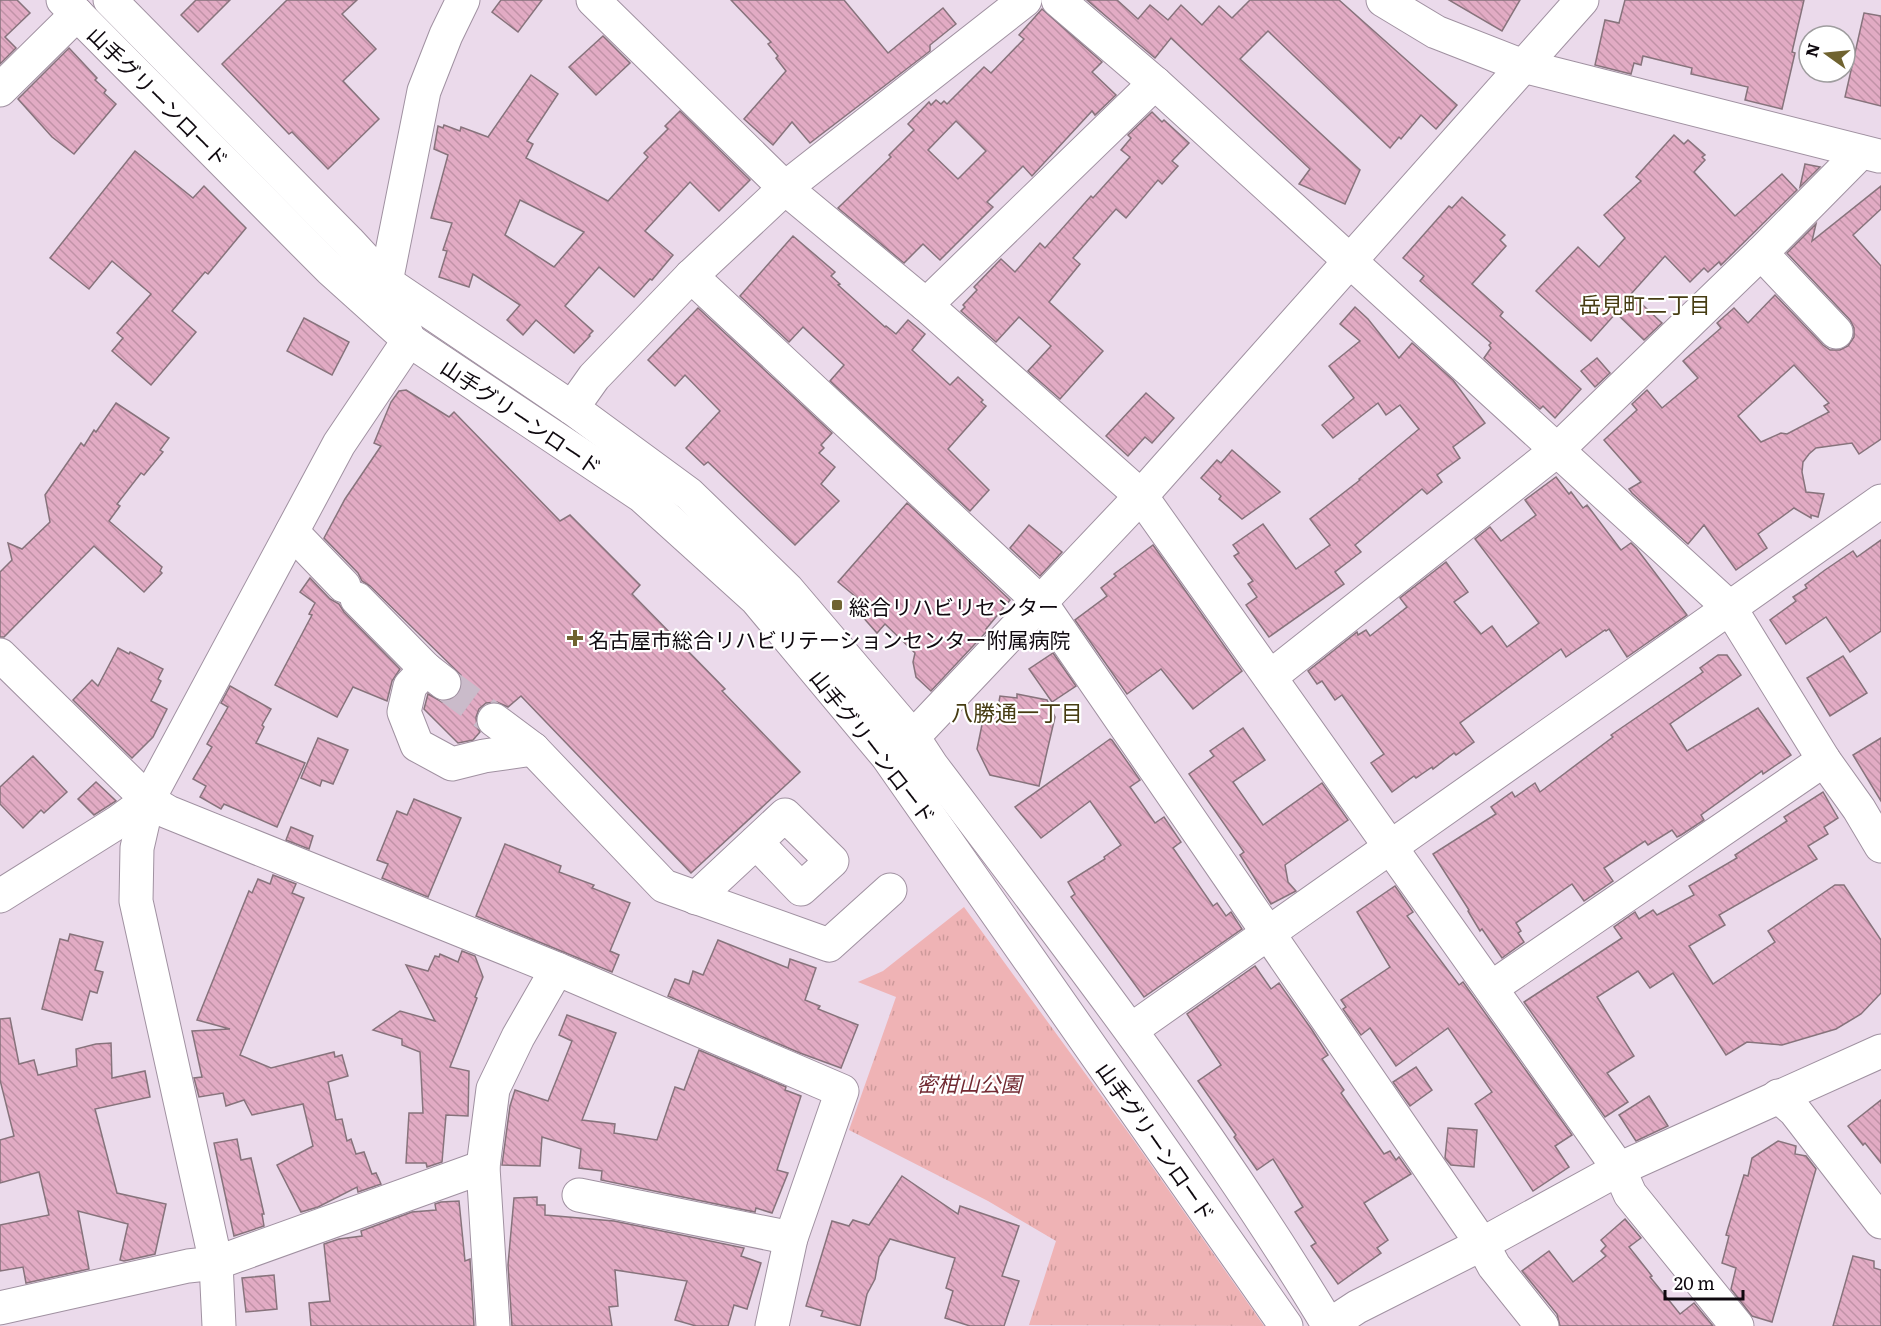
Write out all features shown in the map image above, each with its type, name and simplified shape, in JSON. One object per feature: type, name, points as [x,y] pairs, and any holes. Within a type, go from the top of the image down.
[{"type":"street","name":"山手グリーンロード","points":[[110,0],[386,282],[572,408],[689,494],[787,589],[913,736],[932,766],[1131,1030],[1290,1260],[1329,1326]]},
{"type":"street","points":[[219,1326],[216,1263],[136,901],[137,848],[148,800],[339,444],[409,340],[386,282],[424,91],[446,35],[463,0]]},
{"type":"street","points":[[593,0],[785,188],[926,305],[1142,496],[1619,1169],[1630,1194],[1737,1326]]},
{"type":"street","points":[[572,408],[594,377],[691,276],[785,188],[1025,0]]},
{"type":"street","points":[[1058,0],[1155,83],[1352,260],[1556,451],[1730,608],[1824,760],[1870,802],[1881,846]]},
{"type":"street","points":[[1383,0],[1436,32],[1523,66],[1871,154]]},
{"type":"street","points":[[887,756],[913,736],[1142,496],[1582,0]]},
{"type":"street","name":"山手グリーンロード","points":[[70,7],[330,269],[409,340],[642,496],[756,599],[887,756],[1286,1326]]},
{"type":"street","points":[[0,90],[70,7]]},
{"type":"street","points":[[926,305],[1155,83]]},
{"type":"street","points":[[1270,677],[1556,451],[1761,253],[1871,154]]},
{"type":"street","points":[[1761,253],[1836,332]]},
{"type":"street","points":[[691,276],[1041,603],[1482,1244],[1494,1266],[1542,1326]]},
{"type":"street","points":[[1131,1030],[1881,501]]},
{"type":"street","points":[[292,532],[435,676],[410,686],[404,712],[417,745],[453,764],[484,756],[533,749]]},
{"type":"street","points":[[0,655],[148,800],[168,812],[556,969],[842,1090],[791,1238],[772,1326]]},
{"type":"street","points":[[494,720],[533,749],[664,886],[829,945],[890,890]]},
{"type":"street","points":[[1491,988],[1824,760]]},
{"type":"street","points":[[0,896],[118,822],[148,800]]},
{"type":"street","points":[[696,898],[785,815],[841,852]]},
{"type":"street","points":[[493,1326],[483,1167],[493,1089],[518,1037],[556,969]]},
{"type":"street","points":[[1329,1326],[1357,1307],[1482,1244],[1619,1169],[1881,1051]]},
{"type":"street","points":[[1778,1096],[1795,1111],[1881,1222]]},
{"type":"street","points":[[0,1308],[188,1266],[216,1263],[483,1167]]},
{"type":"street","points":[[579,1195],[791,1238]]},
{"type":"green space","name":"密柑山公園","points":[[964,907],[1130,1135],[1264,1326],[1029,1325],[1056,1241],[988,1201],[849,1130],[896,997],[858,982],[883,971]]},
{"type":"building","points":[[0,0],[17,0],[30,13],[5,37],[16,48],[0,64]]},
{"type":"building","points":[[196,0],[230,0],[198,32],[181,15]]},
{"type":"building","points":[[287,0],[357,0],[342,14],[376,49],[343,81],[379,119],[328,169],[292,132],[289,134],[222,64]]},
{"type":"building","points":[[501,0],[542,0],[518,32],[492,12]]},
{"type":"building","points":[[731,0],[844,0],[888,53],[943,8],[956,24],[930,45],[930,51],[810,143],[792,122],[773,145],[744,119],[786,71],[768,44],[771,42]]},
{"type":"building","points":[[1087,0],[1117,0],[1138,19],[1150,5],[1168,20],[1181,5],[1202,25],[1219,6],[1232,18],[1250,0],[1339,0],[1457,105],[1436,129],[1421,115],[1401,139],[1399,137],[1390,148],[1268,31],[1240,59],[1360,170],[1345,204],[1299,184],[1310,169],[1171,38],[1155,58]]},
{"type":"building","points":[[1449,0],[1520,0],[1502,31]]},
{"type":"building","points":[[1625,0],[1804,0],[1797,24],[1792,52],[1795,53],[1782,109],[1745,100],[1748,87],[1691,74],[1692,68],[1643,56],[1641,65],[1634,63],[1631,74],[1595,65],[1605,20],[1619,23]]},
{"type":"building","points":[[1042,9],[1102,62],[1092,72],[1116,95],[1095,115],[1092,111],[1032,176],[1023,166],[987,202],[993,207],[940,260],[923,244],[904,263],[838,208],[891,157],[889,155],[914,130],[908,124],[929,102],[931,105],[936,100],[941,104],[944,101],[947,104],[984,67],[991,73],[1024,39],[1019,35]],"holes":[[[956,121],[986,151],[958,179],[928,150]]]},
{"type":"building","points":[[1864,13],[1881,16],[1881,106],[1845,97],[1848,84],[1857,84],[1857,44]]},
{"type":"building","points":[[603,36],[630,63],[596,95],[569,67]]},
{"type":"building","points":[[69,48],[97,78],[95,80],[106,90],[104,93],[116,104],[74,154],[52,137],[18,99]]},
{"type":"building","points":[[531,75],[558,94],[527,141],[533,144],[526,158],[608,201],[648,157],[644,153],[668,129],[665,126],[680,111],[750,180],[719,211],[690,182],[645,231],[673,255],[634,297],[599,267],[565,306],[593,331],[574,353],[536,320],[523,335],[507,320],[520,305],[473,274],[469,287],[439,277],[447,251],[443,250],[452,223],[431,218],[448,155],[434,149],[438,126],[443,128],[444,125],[460,131],[461,127],[488,137]],"holes":[[[520,200],[584,232],[554,267],[505,235]]]},
{"type":"building","points":[[1152,112],[1189,143],[1172,161],[1178,166],[1162,184],[1158,180],[1126,218],[1116,209],[1073,258],[1080,264],[1049,302],[1103,351],[1060,399],[1028,371],[1051,346],[1019,317],[996,342],[961,311],[965,307],[963,305],[977,290],[974,287],[1001,259],[1015,272],[1040,243],[1045,248],[1091,196],[1093,198],[1130,157],[1121,150],[1131,138],[1128,135]]},
{"type":"building","points":[[1674,135],[1684,144],[1688,140],[1705,155],[1702,157],[1705,160],[1694,172],[1735,216],[1782,174],[1797,190],[1721,265],[1719,262],[1708,272],[1704,268],[1690,282],[1665,256],[1631,294],[1662,323],[1644,340],[1616,313],[1591,341],[1536,291],[1578,247],[1599,267],[1625,238],[1604,215],[1641,181],[1636,177]]},
{"type":"building","points":[[135,151],[193,198],[204,186],[246,228],[208,274],[205,272],[172,311],[196,332],[151,385],[112,351],[123,338],[117,333],[151,294],[112,261],[89,289],[50,258]]},
{"type":"building","points":[[1805,164],[1820,167],[1800,187]]},
{"type":"building","points":[[1881,186],[1881,209],[1853,235],[1881,266],[1881,439],[1859,454],[1852,443],[1816,448],[1809,454],[1803,462],[1802,472],[1806,492],[1824,494],[1818,517],[1811,515],[1811,518],[1794,508],[1758,534],[1767,548],[1736,570],[1704,525],[1688,544],[1632,493],[1629,489],[1641,482],[1604,440],[1637,410],[1632,404],[1647,390],[1662,408],[1698,378],[1683,361],[1721,328],[1717,323],[1734,308],[1748,323],[1775,295],[1830,350],[1840,350],[1848,346],[1854,337],[1854,328],[1850,320],[1787,253],[1816,224],[1812,241]],"holes":[[[1794,365],[1829,403],[1824,406],[1829,412],[1787,434],[1781,433],[1761,442],[1738,416]]]},
{"type":"building","points":[[1462,197],[1505,235],[1500,240],[1506,246],[1472,284],[1503,312],[1500,316],[1581,389],[1555,418],[1543,406],[1540,409],[1484,358],[1491,348],[1489,345],[1491,343],[1420,281],[1424,276],[1403,258],[1449,206],[1452,208]]},
{"type":"building","points":[[793,236],[835,272],[831,276],[840,284],[838,285],[885,327],[896,334],[908,320],[925,334],[912,350],[950,385],[958,377],[983,400],[981,402],[986,406],[948,449],[989,490],[970,511],[830,381],[844,365],[803,327],[789,342],[740,296]]},
{"type":"building","points":[[1355,307],[1368,319],[1399,358],[1412,343],[1453,380],[1485,423],[1453,447],[1460,458],[1437,475],[1442,482],[1427,494],[1422,489],[1355,545],[1361,552],[1335,572],[1344,584],[1269,637],[1246,605],[1257,597],[1248,584],[1253,581],[1234,556],[1239,553],[1233,545],[1263,524],[1296,569],[1330,545],[1310,519],[1419,429],[1400,405],[1386,415],[1378,403],[1333,438],[1322,425],[1354,398],[1329,366],[1360,341],[1340,324]]},
{"type":"building","points":[[698,308],[832,433],[821,445],[824,448],[819,453],[835,467],[821,484],[839,501],[795,545],[708,462],[704,465],[686,448],[720,411],[685,375],[675,386],[648,360]]},
{"type":"building","points":[[304,318],[349,342],[332,375],[287,351]]},
{"type":"building","points":[[1597,358],[1610,373],[1595,387],[1581,371]]},
{"type":"building","points":[[406,390],[449,417],[454,412],[560,521],[570,515],[640,585],[632,594],[725,689],[722,691],[800,772],[691,873],[521,696],[508,707],[497,702],[486,703],[479,709],[476,717],[480,732],[473,740],[458,743],[424,709],[428,694],[442,702],[452,700],[458,695],[462,686],[461,675],[370,586],[362,581],[358,573],[324,538],[345,499],[381,446],[374,443],[391,402],[399,391]]},
{"type":"building","points":[[1146,393],[1174,418],[1152,443],[1145,437],[1128,456],[1106,436]]},
{"type":"building","points":[[116,403],[169,438],[160,450],[163,452],[144,475],[141,473],[117,504],[120,506],[109,521],[162,567],[160,571],[162,573],[144,592],[94,546],[4,637],[0,637],[0,572],[12,560],[8,543],[22,549],[50,522],[45,495],[81,443],[84,446]]},
{"type":"building","points":[[1232,450],[1280,492],[1242,519],[1219,499],[1221,496],[1201,478],[1217,460],[1221,463]]},
{"type":"building","points":[[1556,477],[1583,508],[1587,505],[1621,550],[1631,543],[1637,549],[1687,615],[1627,657],[1609,629],[1566,657],[1561,649],[1460,723],[1474,742],[1456,755],[1454,753],[1433,769],[1432,767],[1416,778],[1414,776],[1392,792],[1371,763],[1384,754],[1342,695],[1335,700],[1322,681],[1317,684],[1308,671],[1357,632],[1358,635],[1366,630],[1370,636],[1407,607],[1400,598],[1446,562],[1468,592],[1454,602],[1481,634],[1492,626],[1507,647],[1539,623],[1475,539],[1490,527],[1501,541],[1536,515],[1525,500]]},
{"type":"building","points":[[907,503],[1010,600],[986,629],[988,630],[931,691],[916,677],[913,662],[915,653],[885,624],[877,633],[861,615],[868,607],[838,582]]},
{"type":"building","points":[[1029,525],[1062,552],[1040,576],[1010,548]]},
{"type":"building","points":[[1881,540],[1881,631],[1850,652],[1826,617],[1786,644],[1770,620],[1796,601],[1793,597],[1807,588],[1805,585],[1825,570],[1853,551],[1857,557]]},
{"type":"building","points":[[1153,545],[1242,671],[1193,709],[1161,669],[1127,694],[1075,620],[1107,596],[1101,588],[1116,576],[1114,574]]},
{"type":"building","points":[[310,578],[330,599],[339,604],[344,612],[400,669],[392,681],[387,701],[353,687],[337,717],[275,685],[312,615],[309,614],[315,603],[300,592]]},
{"type":"building","points":[[118,648],[163,669],[158,679],[161,681],[151,701],[167,709],[153,737],[132,758],[73,700],[92,680],[98,686]]},
{"type":"building","points":[[1053,653],[1076,686],[1052,702],[1029,669]]},
{"type":"building","points":[[1718,655],[1727,655],[1741,675],[1670,724],[1687,751],[1758,708],[1791,755],[1763,774],[1762,771],[1701,815],[1704,820],[1681,835],[1677,837],[1672,830],[1648,845],[1645,841],[1604,868],[1613,881],[1584,901],[1572,884],[1516,923],[1521,931],[1518,933],[1524,942],[1502,958],[1482,929],[1480,931],[1433,854],[1496,814],[1491,807],[1512,792],[1515,797],[1535,783],[1540,792],[1613,737],[1611,735],[1703,672],[1700,668]]},
{"type":"building","points":[[1843,656],[1867,693],[1830,716],[1807,678]]},
{"type":"building","points":[[230,686],[271,709],[256,743],[305,763],[277,827],[224,804],[221,809],[200,797],[206,786],[193,779],[212,747],[207,744],[228,707],[221,703]]},
{"type":"building","points":[[1017,694],[1047,700],[1055,717],[1039,786],[990,775],[977,749],[983,720],[992,723],[995,706],[998,707],[1000,696],[1017,698]]},
{"type":"building","points":[[1243,728],[1265,760],[1233,782],[1263,825],[1322,783],[1348,820],[1285,865],[1288,882],[1296,891],[1271,904],[1240,855],[1244,852],[1189,774],[1214,756],[1210,751]]},
{"type":"building","points":[[318,738],[348,750],[333,784],[322,780],[320,786],[301,778]]},
{"type":"building","points":[[1881,738],[1881,801],[1853,755]]},
{"type":"building","points":[[1110,739],[1140,780],[1130,787],[1155,823],[1164,817],[1181,842],[1173,848],[1213,906],[1217,903],[1226,916],[1231,912],[1242,929],[1144,997],[1071,897],[1075,894],[1068,882],[1105,859],[1104,857],[1121,845],[1090,801],[1041,838],[1015,807]]},
{"type":"building","points":[[33,756],[67,792],[44,813],[41,810],[23,828],[0,804],[0,787]]},
{"type":"building","points":[[96,782],[116,801],[94,815],[78,799]]},
{"type":"building","points":[[1823,792],[1838,818],[1824,827],[1828,834],[1808,846],[1817,859],[1719,915],[1725,925],[1689,946],[1713,984],[1775,942],[1768,931],[1835,885],[1844,885],[1881,940],[1881,993],[1861,1014],[1836,1029],[1782,1045],[1747,1042],[1726,1055],[1673,973],[1650,988],[1638,971],[1597,997],[1634,1056],[1607,1073],[1628,1102],[1605,1117],[1524,1002],[1622,938],[1614,927],[1635,912],[1639,919],[1653,910],[1657,915],[1694,895],[1689,886],[1737,858],[1735,855],[1787,821],[1784,817]]},
{"type":"building","points":[[414,799],[461,818],[428,897],[382,878],[388,864],[377,860],[397,811],[407,815]]},
{"type":"building","points":[[291,827],[313,836],[309,849],[286,840]]},
{"type":"building","points":[[505,844],[561,866],[559,872],[594,885],[592,888],[630,903],[610,951],[619,955],[612,972],[476,916]]},
{"type":"building","points":[[273,875],[296,884],[292,893],[304,898],[240,1055],[271,1068],[334,1052],[335,1057],[342,1055],[348,1076],[328,1082],[336,1120],[342,1119],[347,1141],[351,1139],[356,1154],[364,1152],[372,1174],[376,1173],[381,1184],[358,1192],[357,1187],[318,1207],[301,1212],[277,1165],[313,1146],[303,1104],[252,1115],[244,1100],[226,1106],[223,1093],[199,1097],[194,1078],[202,1077],[192,1031],[230,1029],[197,1020],[249,891],[252,893],[258,879],[270,884]]},
{"type":"building","points":[[1395,886],[1413,912],[1407,916],[1459,985],[1463,982],[1572,1135],[1555,1146],[1569,1167],[1533,1191],[1475,1104],[1492,1092],[1448,1028],[1396,1066],[1370,1028],[1361,1035],[1343,1009],[1346,1007],[1341,1000],[1390,967],[1357,912]]},
{"type":"building","points":[[70,934],[103,942],[95,970],[103,972],[97,993],[90,991],[82,1020],[42,1009],[60,939],[68,941]]},
{"type":"building","points":[[718,940],[788,968],[790,959],[816,968],[805,1000],[820,1006],[818,1009],[858,1025],[841,1068],[800,1053],[668,996],[675,979],[689,984],[693,971],[703,975]]},
{"type":"building","points":[[462,951],[475,956],[483,977],[450,1067],[469,1071],[468,1116],[446,1115],[442,1162],[427,1167],[426,1163],[406,1163],[409,1113],[423,1113],[420,1052],[402,1045],[402,1039],[373,1030],[400,1011],[435,1021],[406,965],[428,971],[435,956],[439,957],[440,954],[458,962]]},
{"type":"building","points":[[1255,966],[1271,989],[1279,983],[1312,1030],[1328,1055],[1322,1059],[1344,1090],[1341,1093],[1384,1154],[1390,1151],[1396,1160],[1399,1157],[1411,1174],[1364,1203],[1388,1240],[1377,1248],[1381,1253],[1338,1284],[1311,1246],[1316,1243],[1295,1212],[1303,1207],[1273,1159],[1257,1170],[1234,1137],[1236,1135],[1198,1081],[1221,1065],[1187,1014]]},
{"type":"building","points":[[567,1015],[616,1033],[582,1120],[615,1124],[614,1133],[657,1140],[675,1087],[684,1090],[699,1050],[786,1087],[785,1090],[801,1096],[777,1170],[788,1173],[772,1213],[756,1208],[755,1212],[601,1180],[602,1171],[579,1168],[581,1149],[542,1137],[540,1166],[502,1165],[510,1106],[515,1090],[548,1101],[572,1041],[559,1035]]},
{"type":"building","points":[[10,1018],[19,1064],[34,1060],[38,1075],[77,1066],[76,1049],[111,1043],[112,1078],[145,1071],[150,1097],[95,1109],[117,1193],[166,1204],[155,1254],[120,1260],[128,1224],[78,1211],[89,1269],[26,1283],[23,1267],[0,1271],[0,1225],[49,1215],[39,1172],[0,1183],[0,1140],[14,1136],[0,1080],[0,1019]]},
{"type":"building","points":[[1416,1067],[1432,1090],[1410,1106],[1393,1082]]},
{"type":"building","points":[[1649,1096],[1668,1126],[1636,1141],[1619,1115]]},
{"type":"building","points":[[1881,1100],[1881,1163],[1848,1126]]},
{"type":"building","points":[[1448,1128],[1477,1130],[1474,1167],[1451,1165],[1445,1158]]},
{"type":"building","points":[[237,1139],[241,1160],[251,1158],[264,1214],[262,1214],[264,1226],[234,1236],[214,1143]]},
{"type":"building","points":[[1778,1141],[1796,1146],[1795,1154],[1806,1156],[1816,1169],[1772,1322],[1752,1316],[1731,1289],[1736,1268],[1722,1263],[1729,1236],[1726,1235],[1744,1175],[1748,1176],[1752,1158]]},
{"type":"building","points":[[902,1176],[958,1214],[960,1206],[1019,1226],[1002,1276],[1019,1281],[1004,1326],[970,1326],[945,1318],[953,1291],[946,1288],[955,1258],[890,1239],[879,1257],[875,1279],[867,1294],[860,1326],[821,1316],[823,1311],[806,1306],[832,1221],[849,1226],[853,1220],[869,1225]]},
{"type":"building","points":[[537,1197],[537,1205],[545,1205],[545,1215],[614,1221],[744,1248],[741,1256],[761,1263],[747,1309],[734,1305],[728,1326],[696,1326],[675,1320],[687,1281],[615,1270],[618,1306],[609,1307],[612,1326],[512,1326],[508,1265],[514,1198]]},
{"type":"building","points":[[459,1201],[465,1261],[470,1259],[474,1326],[311,1326],[309,1303],[330,1301],[324,1244],[339,1239],[362,1236],[361,1231],[412,1212],[436,1210],[435,1204],[441,1202]]},
{"type":"building","points":[[1625,1219],[1641,1238],[1629,1247],[1680,1314],[1694,1303],[1713,1326],[1560,1326],[1557,1314],[1522,1271],[1549,1251],[1573,1282],[1606,1256],[1601,1251],[1606,1246],[1601,1240]]},
{"type":"building","points":[[1853,1256],[1874,1261],[1874,1268],[1881,1270],[1881,1326],[1833,1326]]},
{"type":"building","points":[[274,1275],[277,1309],[246,1312],[242,1278]]},
{"type":"tunnel","points":[[444,683],[494,720]]},
{"type":"place","name":"総合リハビリセンター","points":[[837,605]]},
{"type":"place","name":"名古屋市総合リハビリテーションセンター附属病院","points":[[575,638]]},
{"type":"district","name":"岳見町二丁目","points":[[1645,303]]},
{"type":"district","name":"八勝通一丁目","points":[[1017,711]]}]
